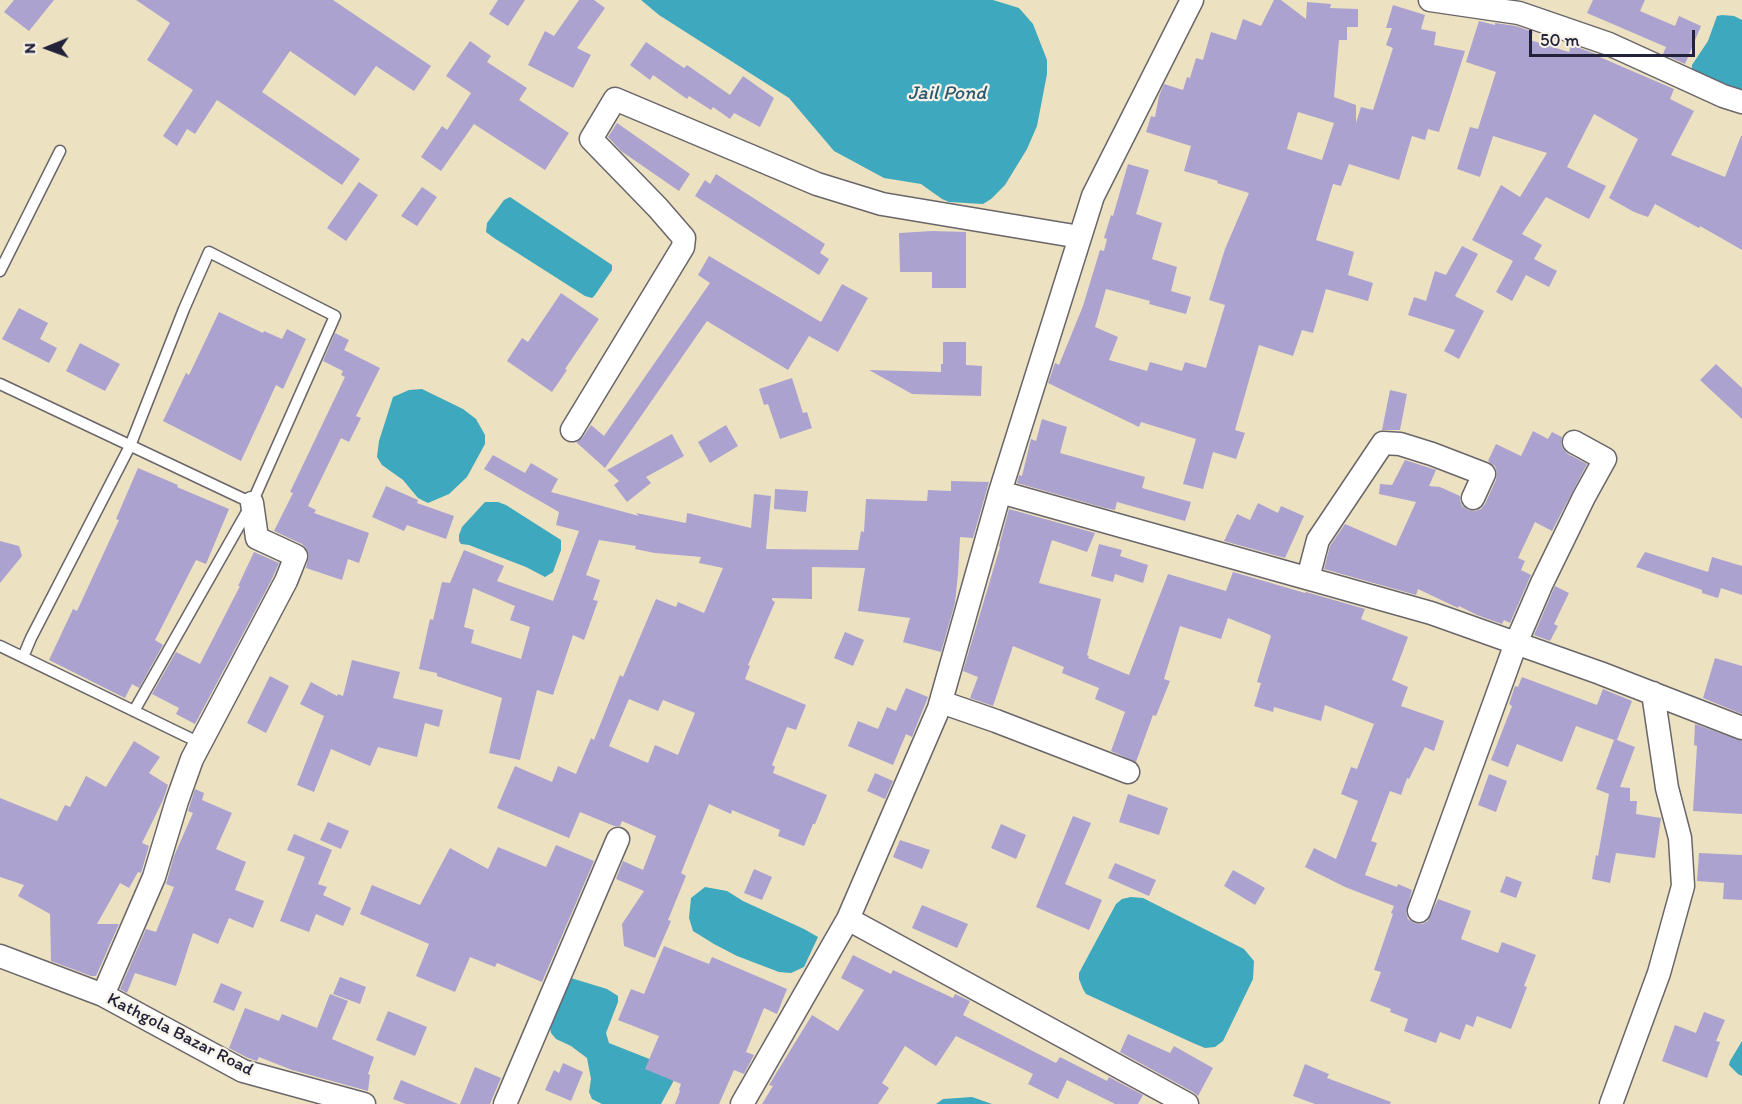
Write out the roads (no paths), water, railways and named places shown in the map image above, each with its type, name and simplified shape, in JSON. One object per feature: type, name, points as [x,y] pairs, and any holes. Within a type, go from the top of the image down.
[{"type":"street","points":[[742,1104],[848,919],[941,702],[1000,492],[1093,196],[1192,0]]},
{"type":"street","points":[[1430,0],[1519,13],[1609,44],[1723,96],[1742,102]]},
{"type":"street","points":[[572,430],[683,247],[684,238],[591,139],[615,99],[817,184],[882,204],[1080,237]]},
{"type":"street","points":[[1419,911],[1516,643],[1542,583],[1605,459],[1574,442]]},
{"type":"street","points":[[1308,578],[1318,540],[1383,443],[1400,444],[1484,474],[1473,498]]},
{"type":"street","points":[[1000,492],[1431,613],[1653,693],[1742,728]]},
{"type":"street","points":[[103,995],[154,877],[192,759],[286,581],[296,556],[257,538],[252,503]]},
{"type":"street","points":[[1611,1104],[1659,974],[1683,886],[1680,838],[1666,788],[1653,693]]},
{"type":"street","points":[[941,702],[1128,772]]},
{"type":"street","points":[[505,1104],[618,839]]},
{"type":"street","points":[[848,919],[1187,1104]]},
{"type":"street","name":"Kathgola Bazar Road","points":[[0,956],[103,995],[243,1071],[364,1104]]},
{"type":"lane","points":[[0,271],[60,151]]},
{"type":"lane","points":[[23,657],[130,446],[209,252],[335,316],[252,503],[134,711]]},
{"type":"lane","points":[[0,384],[252,503]]},
{"type":"lane","points":[[0,646],[200,743]]},
{"type":"water","name":"Jail Pond","points":[[641,0],[993,0],[1019,8],[1033,24],[1047,60],[1047,74],[1037,126],[1027,149],[1005,185],[991,199],[983,204],[949,202],[921,184],[884,178],[834,151],[789,98],[659,15]]},
{"type":"water","points":[[1717,16],[1734,16],[1742,20],[1742,91],[1706,79],[1692,71],[1692,65],[1708,41]]},
{"type":"water","points":[[510,197],[612,265],[612,270],[592,298],[585,296],[486,232],[487,223],[504,200]]},
{"type":"water","points":[[422,389],[463,409],[476,419],[485,435],[485,444],[467,477],[449,494],[428,503],[418,498],[403,480],[382,465],[377,457],[379,441],[393,397],[409,390]]},
{"type":"water","points":[[485,502],[498,502],[506,505],[561,540],[561,550],[553,572],[545,577],[526,567],[461,544],[459,535],[462,527]]},
{"type":"water","points":[[705,887],[727,891],[818,937],[804,967],[791,973],[779,972],[737,956],[693,931],[689,918],[691,898]]},
{"type":"water","points":[[1143,898],[1244,949],[1254,961],[1253,979],[1223,1041],[1215,1047],[1205,1048],[1193,1043],[1086,994],[1083,989],[1079,973],[1116,904],[1122,899]]},
{"type":"water","points":[[568,979],[607,989],[618,996],[618,1002],[606,1033],[609,1043],[652,1060],[675,1074],[661,1104],[602,1104],[592,1099],[589,1092],[591,1079],[587,1058],[571,1046],[556,1039],[551,1033],[550,1027]]},
{"type":"water","points":[[1742,1041],[1742,1076],[1729,1065]]},
{"type":"water","points":[[972,1097],[992,1104],[936,1104],[943,1099]]}]
